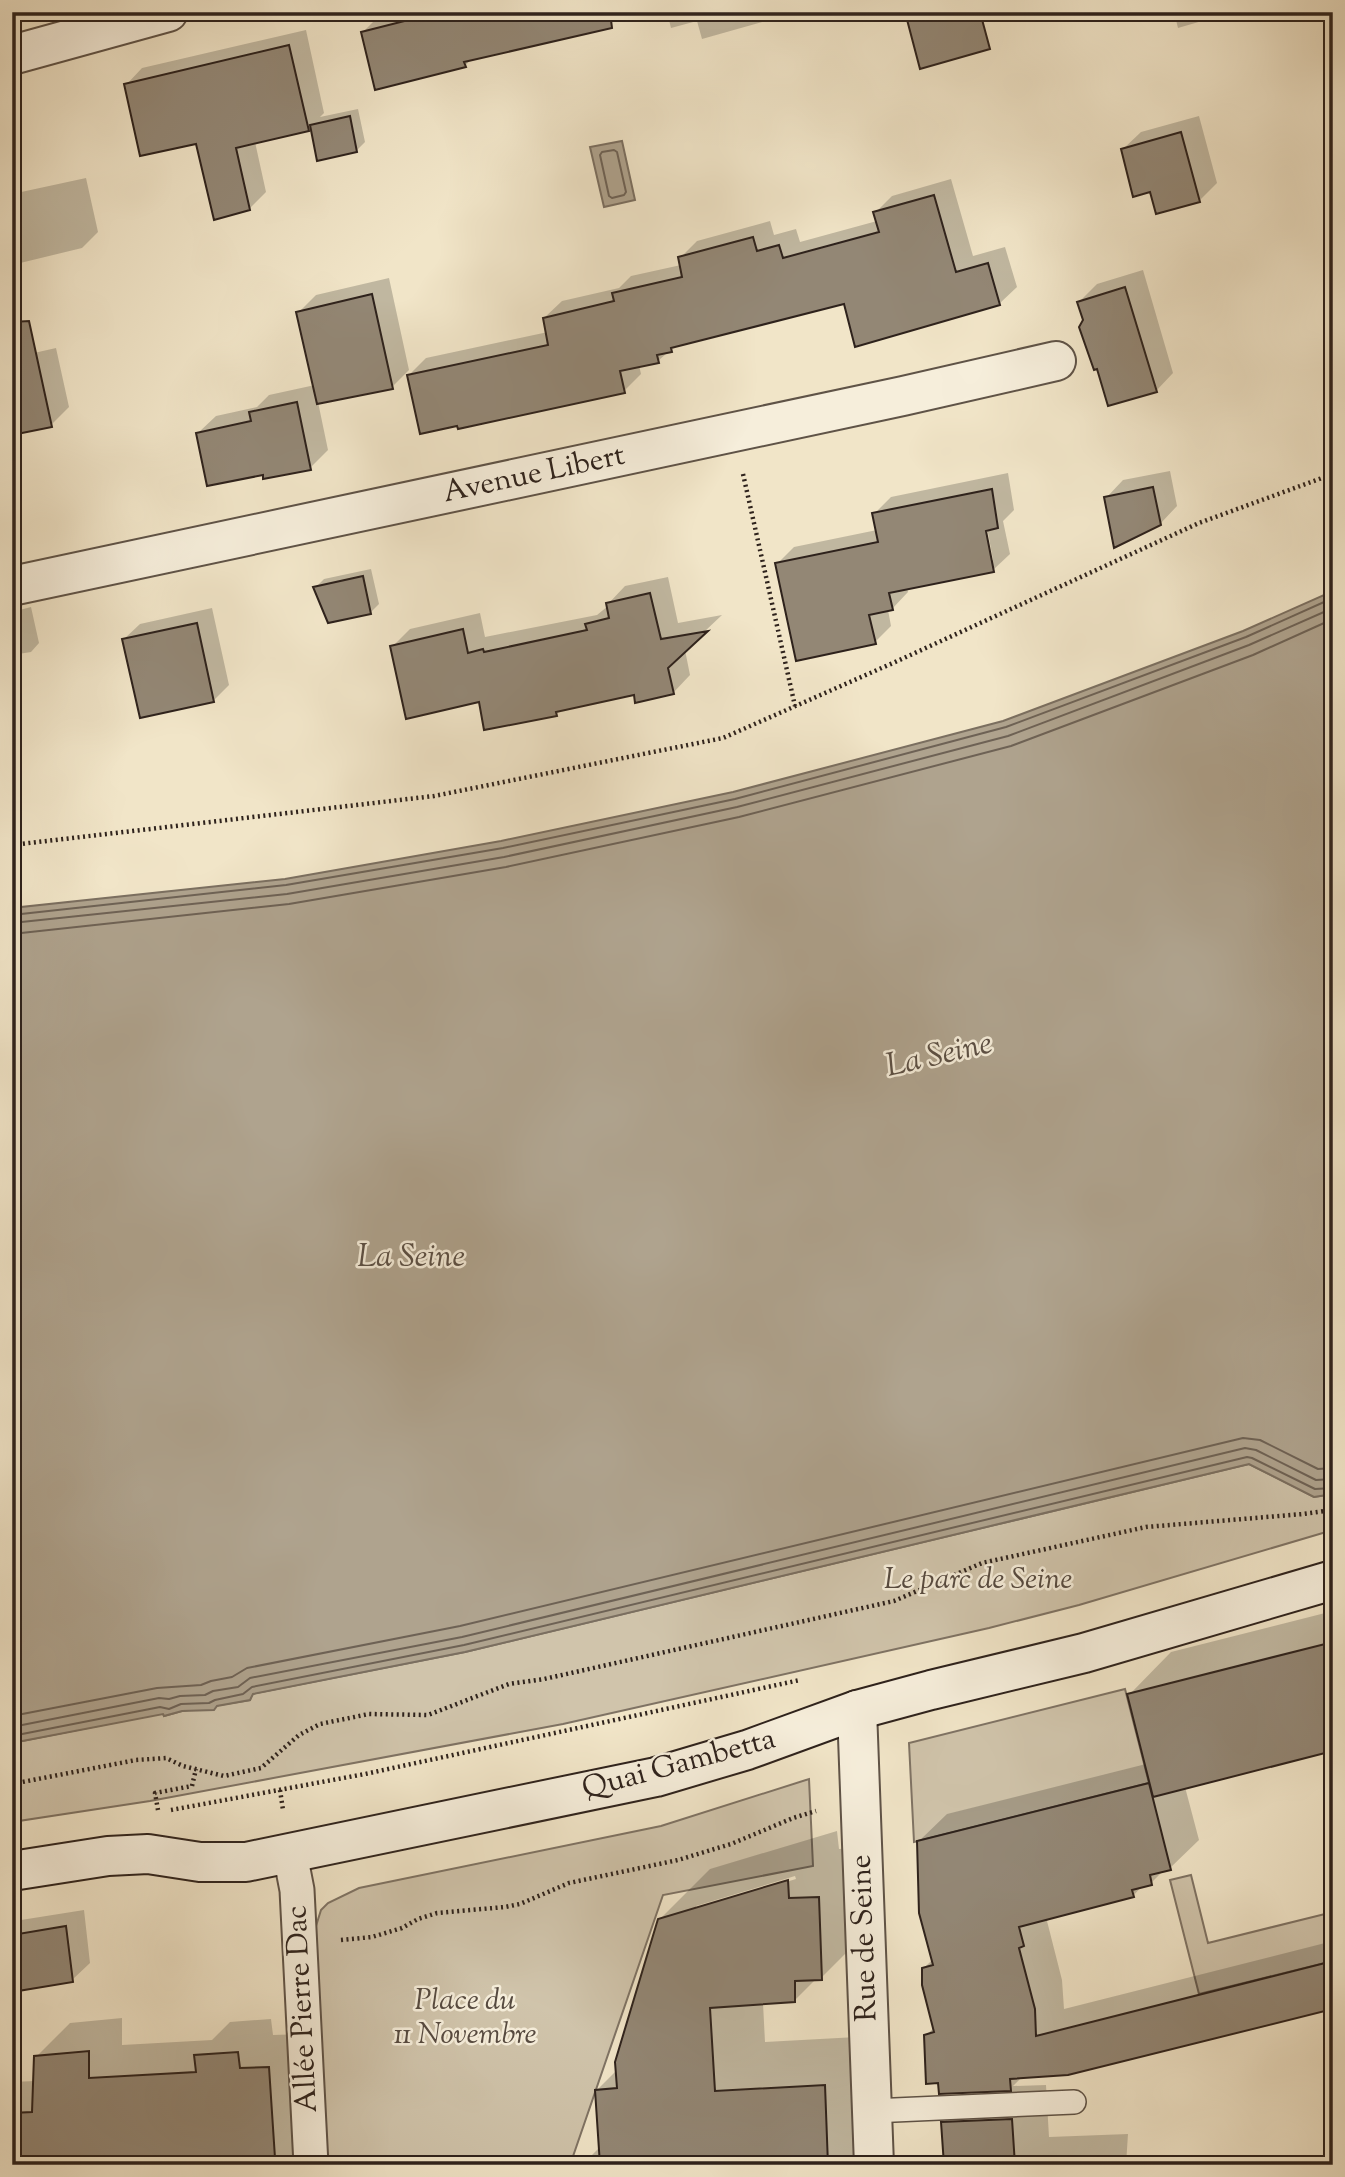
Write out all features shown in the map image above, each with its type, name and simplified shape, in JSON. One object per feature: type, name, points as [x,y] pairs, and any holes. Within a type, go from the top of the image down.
[{"type":"street","points":[[12,55],[168,12]]},
{"type":"street","name":"Avenue Libert","points":[[12,586],[1056,361]]},
{"type":"street","name":"Quai Gambetta","points":[[12,1871],[108,1856],[148,1854],[200,1862],[246,1862],[656,1777],[747,1750],[857,1710],[931,1689],[1084,1653],[1333,1580]]},
{"type":"street","name":"Rue de Seine","points":[[857,1710],[874,2165]]},
{"type":"street","name":"Allée Pierre Dac","points":[[290,1854],[297,1890],[311,2165]]},
{"type":"lane","points":[[872,2111],[1074,2102]]},
{"type":"path","points":[[733,432],[795,706]]},
{"type":"path","points":[[12,845],[434,796],[723,738],[1199,523],[1333,474]]},
{"type":"path","points":[[12,1784],[136,1760],[166,1758],[183,1766],[224,1776],[261,1768],[299,1735],[320,1724],[369,1714],[428,1715],[509,1684],[544,1679],[894,1601],[982,1563],[1146,1527],[1333,1510]]},
{"type":"path","points":[[196,1769],[192,1786],[155,1793],[158,1812],[365,1774],[810,1678]]},
{"type":"path","points":[[299,1945],[372,1937],[437,1913],[512,1905],[569,1883],[705,1852],[819,1810],[817,1781],[859,1779]]},
{"type":"green space","name":"Le parc de Seine","points":[[1249,1464],[1314,1497],[1333,1494],[1333,1530],[1079,1605],[989,1628],[563,1724],[150,1801],[12,1822],[12,1743],[163,1713],[164,1716],[250,1700],[252,1694],[465,1652]]},
{"type":"green space","points":[[1125,1689],[1149,1783],[914,1842],[909,1743]]},
{"type":"green space","name":"Place du 11 Novembre","points":[[809,1779],[813,1866],[663,1895],[570,2165],[326,2165],[314,1969],[316,1926],[321,1910],[328,1903],[359,1888],[661,1826]]},
{"type":"green space","points":[[1191,1875],[1208,1943],[1333,1912],[1333,1961],[1199,1994],[1170,1880]]},
{"type":"water","points":[[622,141],[635,200],[604,207],[590,147]]},
{"type":"water","name":"La Seine","points":[[1333,591],[1333,1494],[1314,1497],[1249,1464],[465,1652],[253,1694],[250,1700],[217,1706],[214,1710],[163,1714],[12,1743],[12,908],[285,879],[501,841],[733,792],[1003,721],[1243,631]]},
{"type":"building","points":[[440,12],[610,12],[612,28],[464,62],[466,67],[375,90],[361,32]]},
{"type":"building","points":[[905,12],[980,12],[990,49],[920,69]]},
{"type":"building","points":[[289,45],[309,131],[236,148],[250,210],[214,220],[196,144],[140,156],[124,84]]},
{"type":"building","points":[[350,116],[357,152],[317,161],[310,125]]},
{"type":"building","points":[[1181,132],[1200,202],[1156,214],[1150,192],[1133,197],[1121,149]]},
{"type":"building","points":[[934,195],[956,272],[988,263],[1000,305],[855,347],[844,304],[671,348],[672,352],[657,355],[659,363],[620,371],[625,393],[458,429],[457,426],[420,434],[407,375],[548,345],[543,318],[614,301],[612,293],[682,277],[678,257],[753,237],[757,251],[779,245],[783,258],[879,232],[873,212]]},
{"type":"building","points":[[1125,287],[1157,392],[1108,406],[1097,369],[1094,370],[1079,327],[1083,320],[1077,302]]},
{"type":"building","points":[[372,294],[393,389],[317,404],[296,312]]},
{"type":"building","points":[[29,321],[52,427],[12,435],[12,322]]},
{"type":"building","points":[[297,402],[311,470],[263,479],[263,475],[207,486],[196,433],[251,421],[249,412]]},
{"type":"building","points":[[1153,487],[1161,525],[1114,548],[1104,497]]},
{"type":"building","points":[[992,489],[998,528],[986,531],[994,572],[889,593],[893,610],[869,615],[876,644],[796,661],[775,563],[878,542],[872,513]]},
{"type":"building","points":[[363,576],[371,614],[328,623],[313,587]]},
{"type":"building","points":[[650,593],[661,639],[708,631],[668,668],[674,694],[635,703],[634,695],[556,712],[557,716],[484,730],[479,702],[406,719],[390,646],[463,629],[468,653],[483,649],[484,652],[587,630],[585,624],[609,618],[606,603]]},
{"type":"building","points":[[197,623],[214,702],[140,718],[122,639]]},
{"type":"building","points":[[1333,1642],[1333,1751],[1153,1797],[1127,1694]]},
{"type":"building","points":[[1149,1783],[1171,1870],[1150,1875],[1152,1885],[1132,1890],[1134,1897],[1019,1927],[1024,1946],[1019,1948],[1035,2009],[1036,2036],[1333,1961],[1333,2009],[1068,2075],[1010,2079],[1011,2091],[939,2094],[938,2083],[926,2084],[924,2035],[934,2032],[922,1985],[922,1968],[933,1965],[919,1913],[917,1841]]},
{"type":"building","points":[[788,1880],[789,1898],[819,1897],[822,1980],[795,1981],[795,2002],[710,2008],[715,2091],[825,2085],[828,2165],[600,2165],[595,2090],[617,2088],[615,2062],[658,1919]]},
{"type":"building","points":[[66,1926],[73,1982],[12,1992],[12,1935]]},
{"type":"building","points":[[89,2051],[89,2078],[196,2072],[194,2055],[238,2052],[240,2068],[269,2067],[275,2158],[260,2158],[261,2165],[12,2165],[12,2113],[32,2112],[34,2056]]},
{"type":"building","points":[[1012,2119],[1015,2165],[944,2165],[941,2122]]}]
